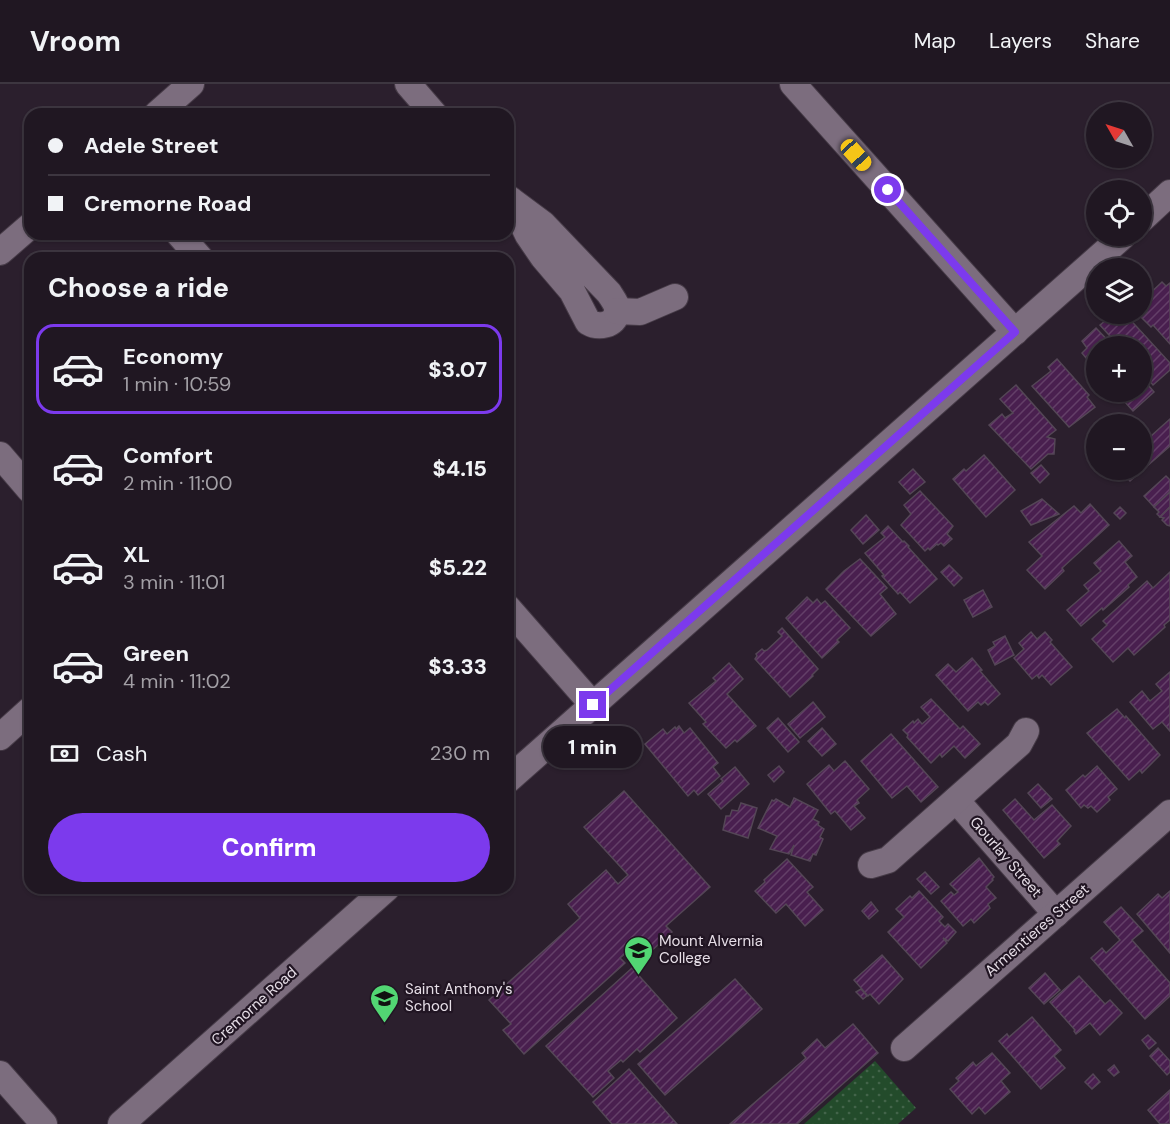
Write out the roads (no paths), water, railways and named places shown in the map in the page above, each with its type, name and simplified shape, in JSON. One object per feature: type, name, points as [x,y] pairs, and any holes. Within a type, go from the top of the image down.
[{"type":"street","points":[[164,108],[191,84]]},
{"type":"street","points":[[408,84],[429,108]]},
{"type":"street","points":[[793,84],[1015,332]]},
{"type":"street","points":[[1152,210],[1170,194]]},
{"type":"street","points":[[514,202],[562,242],[609,293],[617,311],[640,312],[675,297]]},
{"type":"street","points":[[0,252],[24,231]]},
{"type":"street","points":[[184,240],[195,252]]},
{"type":"street","points":[[514,775],[1112,246]]},
{"type":"street","points":[[0,455],[24,483]]},
{"type":"street","points":[[514,615],[593,705]]},
{"type":"street","points":[[0,737],[24,715]]},
{"type":"street","points":[[871,866],[888,860],[1019,744],[1026,731]]},
{"type":"street","name":"Gourlay Street","points":[[956,800],[1056,914]]},
{"type":"street","name":"Armentieres Street","points":[[904,1048],[1170,813]]},
{"type":"street","name":"Cremorne Road","points":[[121,1124],[380,894]]},
{"type":"street","points":[[0,1074],[44,1124]]},
{"type":"place","name":"Mount Alvernia College","points":[[638,976]]},
{"type":"place","name":"Saint Anthony's School","points":[[384,1024]]}]
